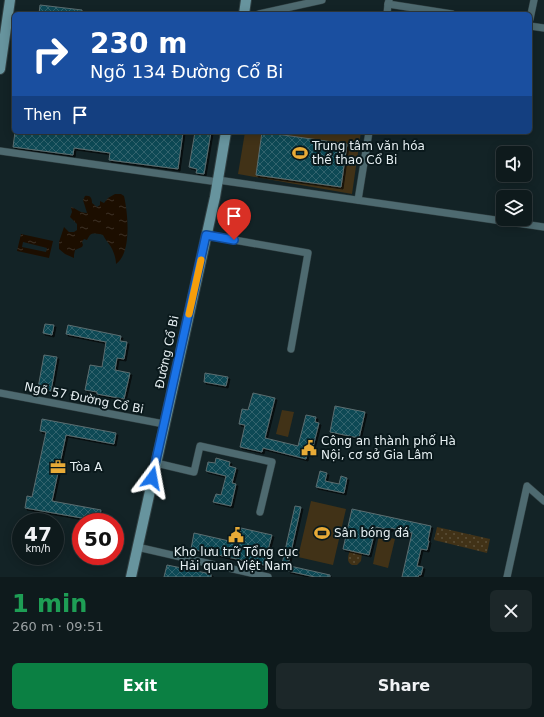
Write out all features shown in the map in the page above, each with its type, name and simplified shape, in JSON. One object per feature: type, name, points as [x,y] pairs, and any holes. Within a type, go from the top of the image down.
[{"type":"main road","points":[[0,69],[10,0]]},
{"type":"main road","points":[[244,12],[246,0]]},
{"type":"main road","name":"Đường Cổ Bi","points":[[130,577],[218,181],[226,134]]},
{"type":"street","points":[[268,12],[322,0]]},
{"type":"street","points":[[531,12],[534,0]]},
{"type":"street","points":[[387,12],[389,2],[442,12]]},
{"type":"street","points":[[532,26],[544,28]]},
{"type":"street","points":[[358,200],[369,134]]},
{"type":"street","points":[[0,151],[544,227]]},
{"type":"street","points":[[206,235],[308,253],[291,350]]},
{"type":"street","name":"Ngõ 57 Đường Cổ Bi","points":[[0,393],[164,424]]},
{"type":"street","points":[[156,463],[194,472],[200,446],[272,462],[260,512]]},
{"type":"street","points":[[507,577],[527,486],[544,501]]},
{"type":"street","points":[[137,547],[268,577]]},
{"type":"shaded area","name":"Trung tâm văn hóa thể thao Cổ Bi","points":[[245,134],[361,134],[352,194],[238,174]]},
{"type":"shaded area","points":[[282,410],[294,412],[288,437],[276,434]]},
{"type":"shaded area","name":"Sân bóng đá","points":[[311,501],[346,509],[333,565],[298,557]]},
{"type":"shaded area","points":[[437,527],[490,539],[487,553],[434,540]]},
{"type":"shaded area","points":[[379,535],[395,539],[388,568],[373,564]]},
{"type":"shaded area","points":[[350,550],[362,553],[361,561],[357,565],[352,565],[348,561]]},
{"type":"water","points":[[115,194],[121,194],[124,196],[127,212],[128,232],[125,251],[121,259],[116,264],[112,248],[103,235],[100,234],[93,234],[90,235],[87,240],[84,239],[82,242],[82,247],[75,250],[74,258],[65,254],[59,249],[59,242],[64,227],[69,232],[74,232],[77,230],[77,224],[70,217],[72,212],[71,207],[80,212],[87,213],[83,200],[85,196],[90,197],[92,203],[97,207],[100,205],[100,201],[104,203],[108,198]]},
{"type":"water","points":[[21,234],[53,241],[49,258],[17,251]],"holes":[[[23,242],[47,248],[46,252],[22,247]]]},
{"type":"building","points":[[40,5],[82,10],[82,12],[39,12]]},
{"type":"building","points":[[15,134],[183,134],[178,169],[109,160],[110,153],[74,148],[73,155],[13,147]]},
{"type":"building","points":[[195,134],[211,134],[204,174],[196,173],[197,169],[189,167]]},
{"type":"building","name":"Trung tâm văn hóa thể thao Cổ Bi","points":[[262,134],[276,134],[347,144],[341,187],[256,175]]},
{"type":"building","points":[[45,324],[54,325],[52,335],[43,333]]},
{"type":"building","points":[[68,325],[121,336],[120,341],[127,342],[124,359],[117,358],[115,370],[130,373],[124,399],[85,390],[90,365],[102,367],[106,342],[66,334]]},
{"type":"building","points":[[44,355],[57,357],[51,391],[38,388]]},
{"type":"building","points":[[205,373],[228,377],[226,386],[204,382]]},
{"type":"building","points":[[253,393],[275,398],[265,438],[298,446],[306,415],[316,417],[315,422],[319,423],[311,455],[307,454],[306,459],[263,448],[262,452],[240,447],[245,425],[239,424],[242,409],[248,410]]},
{"type":"building","points":[[335,406],[365,412],[359,438],[330,432]]},
{"type":"building","points":[[42,419],[116,433],[114,444],[66,435],[52,501],[101,510],[100,513],[72,513],[72,516],[64,515],[64,513],[53,513],[25,508],[27,496],[32,497],[46,432],[40,431]]},
{"type":"building","points":[[216,458],[230,462],[229,466],[236,468],[232,483],[236,484],[231,506],[213,502],[216,494],[221,495],[226,476],[206,471],[208,462],[215,463]]},
{"type":"building","points":[[320,471],[327,473],[325,481],[339,484],[341,476],[347,478],[344,493],[316,487]]},
{"type":"building","points":[[295,506],[301,507],[288,565],[282,564]]},
{"type":"building","points":[[352,509],[431,526],[427,550],[421,549],[417,566],[423,567],[421,575],[418,577],[402,577],[412,533],[391,528],[390,530],[376,527],[369,555],[343,549]]},
{"type":"building","points":[[241,528],[272,535],[264,565],[191,549],[194,533],[238,543]]},
{"type":"building","points":[[167,565],[211,574],[211,577],[164,577]]},
{"type":"building","points":[[290,566],[330,575],[330,577],[315,577],[288,571]]},
{"type":"slow traffic","points":[[189,314],[201,260]]},
{"type":"place","name":"Trung tâm văn hóa thể thao Cổ Bi","points":[[300,153]]},
{"type":"place","name":"Công an thành phố Hà Nội, cơ sở Gia Lâm","points":[[309,448]]},
{"type":"place","name":"Tòa A","points":[[58,467]]},
{"type":"place","name":"Sân bóng đá","points":[[322,533]]},
{"type":"place","name":"Kho lưu trữ Tổng cục Hải quan Việt Nam","points":[[236,535]]},
{"type":"route","points":[[152,478],[206,235],[234,240]]}]
